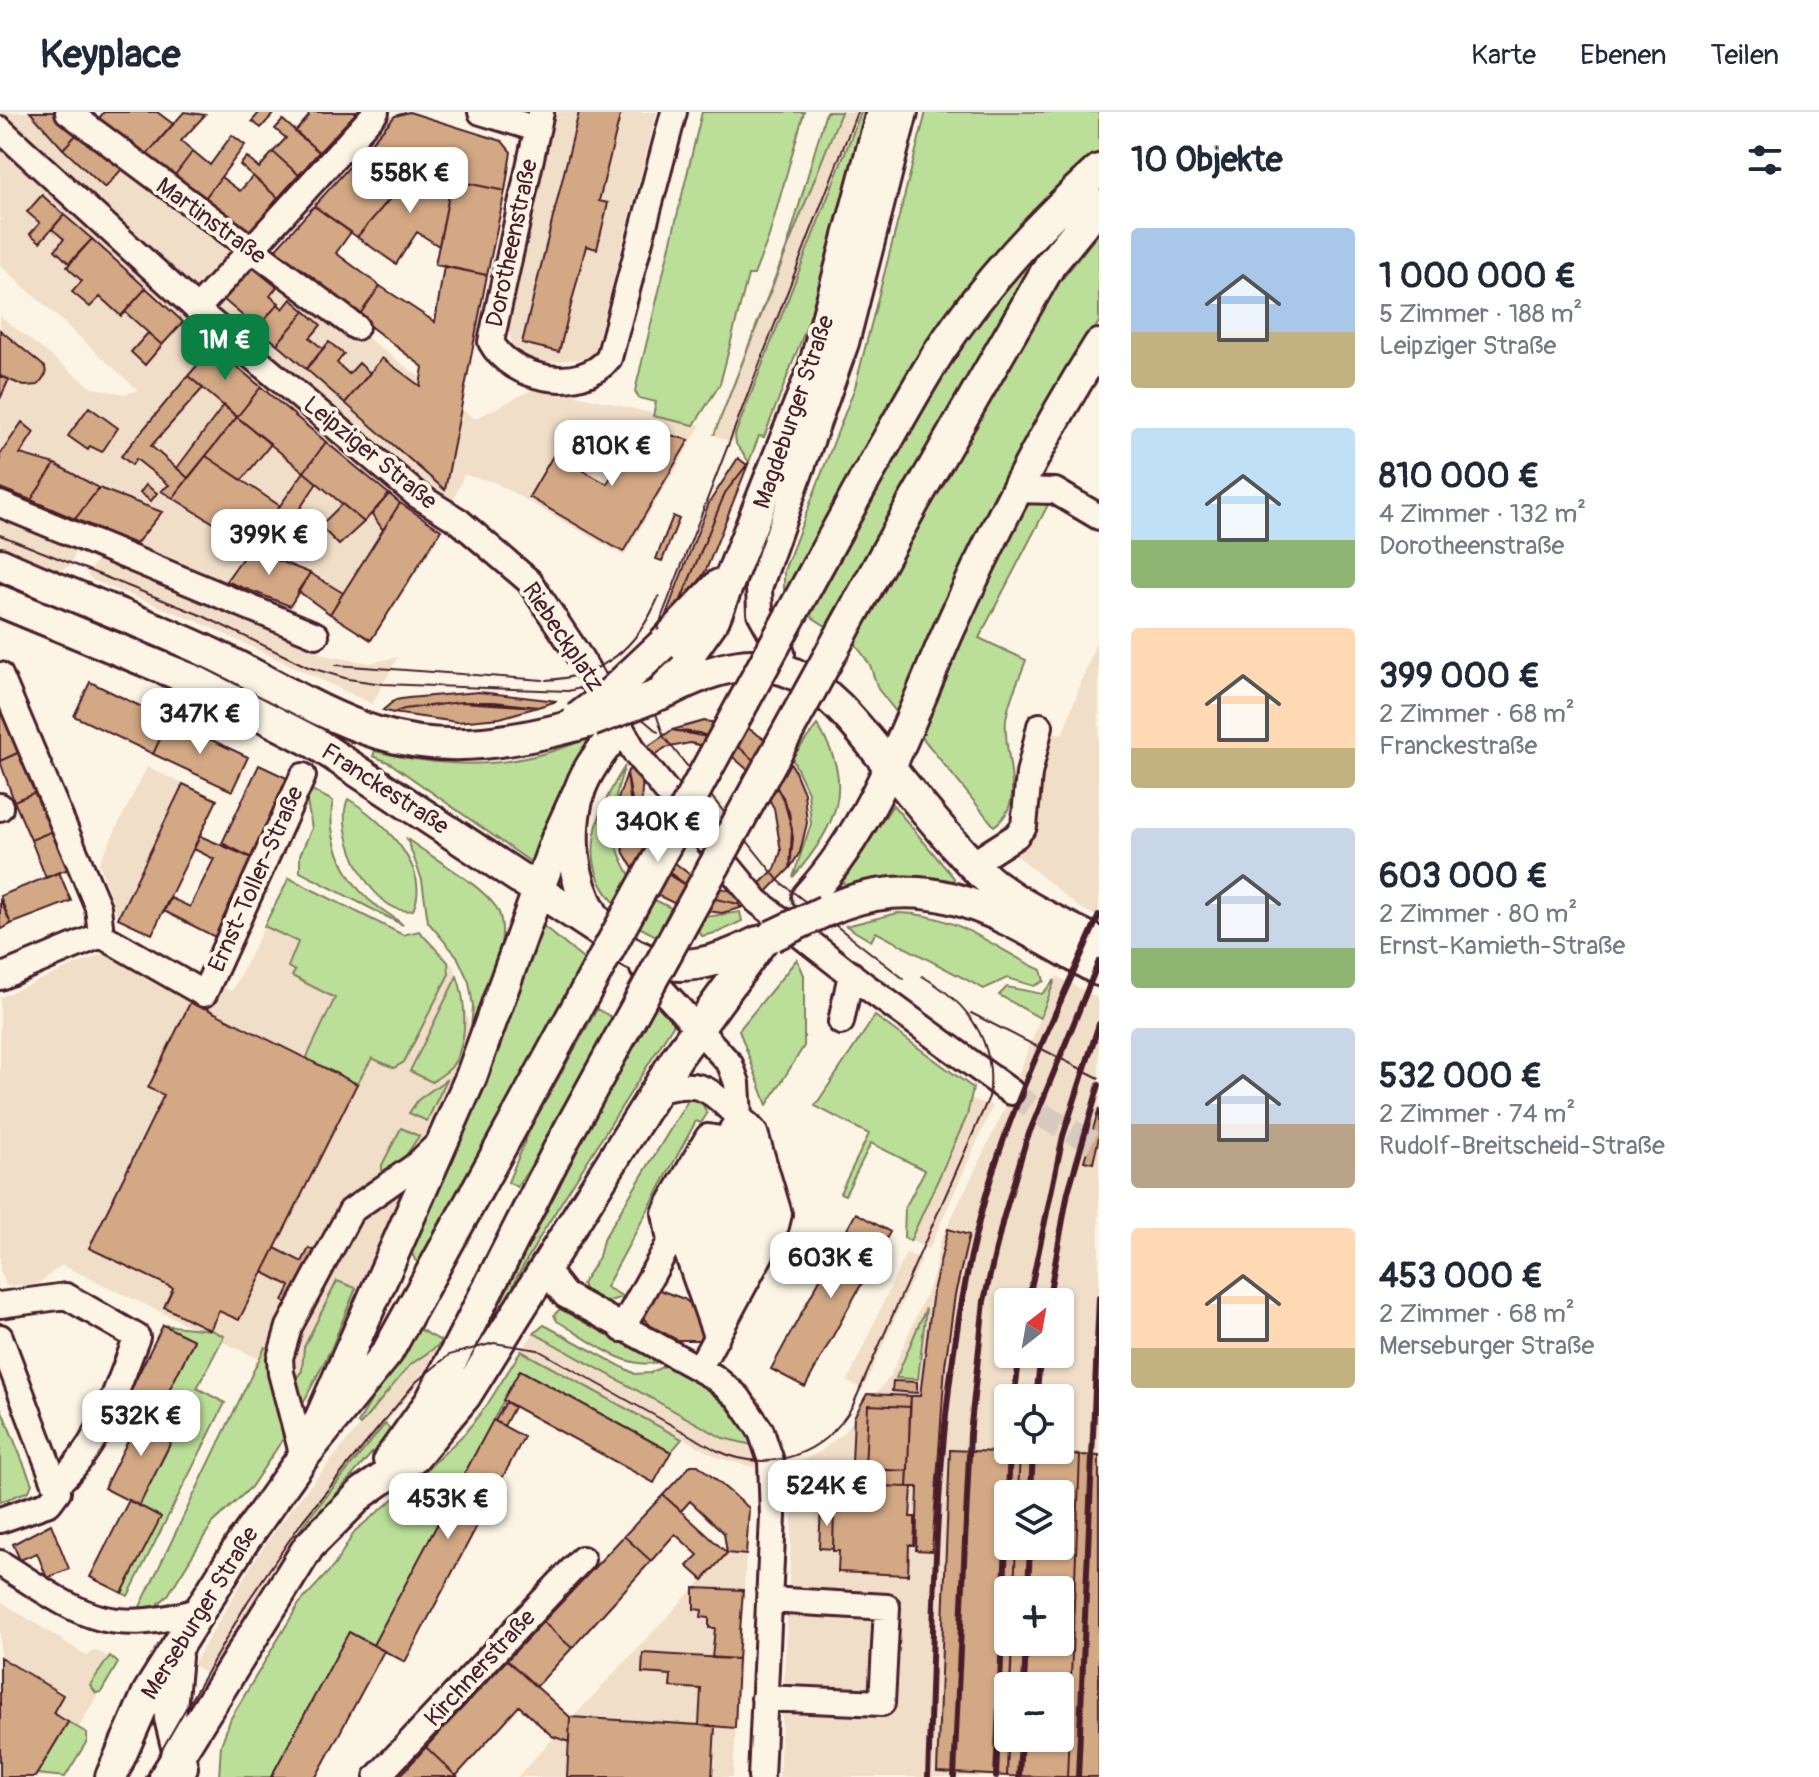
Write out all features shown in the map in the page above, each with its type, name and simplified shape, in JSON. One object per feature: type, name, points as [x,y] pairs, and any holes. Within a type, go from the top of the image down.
[{"type":"main road","name":"Magdeburger Straße","points":[[658,696],[703,639],[739,563],[814,368],[882,112]]},
{"type":"main road","points":[[303,1457],[387,1353],[864,481],[941,350],[969,309],[1043,223],[1099,170]]},
{"type":"main road","points":[[362,1493],[431,1401],[561,1145],[911,507],[1050,265],[1099,205]]},
{"type":"main road","points":[[816,904],[891,768],[949,631],[1015,490],[1045,431],[1099,345]]},
{"type":"main road","points":[[739,563],[662,645],[612,692],[583,727],[572,838],[576,879],[595,920],[624,947],[659,961],[694,964],[717,959],[768,937],[816,904],[883,891],[938,893],[994,914],[1099,970]]},
{"type":"main road","name":"Franckestraße","points":[[0,564],[206,651],[326,711],[380,733],[438,744],[478,744],[583,727],[658,696]]},
{"type":"main road","name":"Franckestraße","points":[[0,601],[197,682],[315,743],[624,947]]},
{"type":"main road","points":[[658,696],[697,676],[740,665],[797,673],[848,714],[972,864],[1008,893],[1099,943]]},
{"type":"main road","points":[[303,1457],[359,1337],[493,1019],[538,891],[578,793]]},
{"type":"main road","points":[[176,1770],[288,1576],[332,1520],[362,1493],[415,1456],[438,1432],[501,1343],[697,1028],[768,937]]},
{"type":"main road","name":"Merseburger Straße","points":[[111,1777],[148,1693],[242,1543],[303,1457]]},
{"type":"main road","points":[[176,1770],[170,1700],[178,1647]]},
{"type":"street","name":"Martinstraße","points":[[68,112],[356,327]]},
{"type":"street","points":[[201,321],[250,250],[376,112]]},
{"type":"street","points":[[481,112],[539,120]]},
{"type":"street","name":"Dorotheenstraße","points":[[539,120],[491,342],[505,361],[539,377],[578,376],[603,366],[613,349],[674,112]]},
{"type":"street","name":"Magdeburger Straße","points":[[797,673],[765,624],[759,588],[846,343],[905,112]]},
{"type":"street","name":"Leipziger Straße","points":[[0,129],[24,166],[201,321],[417,495],[459,521]]},
{"type":"street","points":[[1015,490],[1055,491],[1099,517]]},
{"type":"street","points":[[0,504],[316,635]]},
{"type":"street","name":"Riebeckplatz","points":[[459,521],[529,581],[590,673],[636,754],[757,901],[1011,1092]]},
{"type":"street","points":[[0,675],[98,907],[101,935],[1,972]]},
{"type":"street","points":[[972,864],[1016,836],[1024,826],[1029,774],[1040,726]]},
{"type":"street","name":"Ernst-Toller-Straße","points":[[101,935],[204,994],[303,776]]},
{"type":"street","points":[[622,1329],[728,1135],[737,1083],[730,1064],[624,947]]},
{"type":"street","points":[[841,1022],[851,974]]},
{"type":"street","points":[[655,1091],[695,1084],[708,1089],[728,1135],[755,1265]]},
{"type":"street","points":[[700,1367],[768,1242],[779,1214],[755,1133],[708,1137],[665,1213],[716,1336]]},
{"type":"street","points":[[303,1457],[281,1373],[280,1358],[289,1327],[351,1211],[415,1166],[443,1139]]},
{"type":"street","points":[[705,1179],[742,1289]]},
{"type":"street","points":[[691,1204],[729,1312]]},
{"type":"street","points":[[549,1264],[551,1277],[565,1295],[622,1329],[700,1367],[738,1397],[761,1431],[768,1450],[773,1504],[761,1777]]},
{"type":"street","points":[[0,1305],[66,1296],[137,1337],[99,1433],[80,1464],[53,1494],[0,1520]]},
{"type":"street","points":[[0,1337],[53,1494]]},
{"type":"street","name":"Kirchnerstraße","points":[[377,1777],[582,1559]]},
{"type":"street","points":[[0,1563],[77,1611],[104,1621],[146,1623],[201,1610]]},
{"type":"street","points":[[764,1698],[882,1703],[887,1607],[769,1600]]},
{"type":"shaded area","points":[[0,112],[69,112],[475,419],[539,386],[701,425],[624,556],[494,482],[464,475],[441,530],[371,640],[299,594],[292,608],[0,490],[0,316],[92,388],[126,394],[138,390],[0,265]]},
{"type":"shaded area","points":[[555,112],[657,112],[594,353],[589,358],[539,363],[529,360],[512,346],[509,332]]},
{"type":"shaded area","points":[[841,112],[861,112],[732,443],[714,435]]},
{"type":"shaded area","points":[[0,517],[76,547],[71,566],[57,571],[0,546]]},
{"type":"shaded area","points":[[99,556],[209,600],[327,656],[370,663],[398,657],[372,704],[201,623],[94,581],[87,575]]},
{"type":"shaded area","points":[[1099,634],[1099,917],[1080,908],[1011,851],[1040,727],[1062,735]]},
{"type":"shaded area","points":[[147,767],[217,800],[152,934],[118,918],[99,863]]},
{"type":"shaded area","points":[[289,878],[403,935],[419,931],[455,968],[471,1032],[338,1337],[300,1410],[282,1370],[62,1265],[39,1283],[30,1285],[6,1286],[0,1270],[0,997],[111,950],[211,1003],[219,985],[232,991]]},
{"type":"shaded area","points":[[1057,976],[1099,999],[1099,1777],[779,1777],[795,1464],[821,1451],[842,1434],[890,1377],[933,1277],[940,1242],[1006,1106]]},
{"type":"shaded area","points":[[972,1099],[993,1106],[929,1249],[910,1241]]},
{"type":"shaded area","points":[[906,1253],[922,1259],[863,1389],[847,1382]]},
{"type":"shaded area","points":[[534,1333],[723,1438],[752,1445],[757,1468],[719,1458],[521,1351]]},
{"type":"shaded area","points":[[443,1342],[418,1384],[305,1522],[211,1676],[193,1665],[256,1558],[290,1510],[410,1365]]},
{"type":"shaded area","points":[[727,1553],[746,1555],[733,1777],[517,1777]]},
{"type":"shaded area","points":[[0,1601],[87,1656],[94,1650],[117,1661],[79,1727],[87,1733],[87,1741],[65,1777],[0,1777]]},
{"type":"green space","points":[[702,112],[804,112],[769,236],[754,275],[748,275],[720,384],[694,425],[653,416],[656,402],[639,398],[635,391]]},
{"type":"green space","points":[[826,112],[841,112],[714,435],[788,244]]},
{"type":"green space","points":[[861,112],[870,112],[827,273],[764,437],[759,436],[749,462],[736,444],[735,435]]},
{"type":"green space","points":[[926,112],[1099,112],[1099,152],[1022,222],[937,325],[864,460],[859,459],[784,593],[784,571],[855,387]]},
{"type":"green space","points":[[1099,184],[1099,198],[909,486],[905,485],[826,626],[810,616],[879,489],[886,473],[882,471],[958,345],[996,292]]},
{"type":"green space","points":[[1099,233],[1099,322],[1041,415],[901,718],[878,689],[870,665],[855,643],[933,502],[927,498],[1051,293]]},
{"type":"green space","points":[[1034,502],[1049,503],[979,638],[1026,660],[1006,720],[1012,777],[1010,804],[994,826],[921,736],[942,681],[1026,506]]},
{"type":"green space","points":[[0,581],[159,647],[351,741],[349,746],[267,702],[0,588]]},
{"type":"green space","points":[[817,725],[836,767],[836,805],[821,841],[793,877],[811,824],[808,792],[792,758]]},
{"type":"green space","points":[[600,733],[535,865],[390,763],[373,756],[375,751],[434,762],[489,763],[543,754]]},
{"type":"green space","points":[[625,766],[616,795],[613,821],[617,848],[630,875],[615,903],[603,887],[593,852],[599,817]]},
{"type":"green space","points":[[302,785],[333,801],[334,841],[344,867],[368,899],[403,925],[300,872],[300,855],[312,828],[307,802],[297,796]]},
{"type":"green space","points":[[348,799],[388,831],[410,861],[417,894],[413,910],[398,909],[384,901],[360,870],[346,831]]},
{"type":"green space","points":[[893,805],[954,878],[953,884],[927,877],[899,876],[872,879],[846,888],[843,881]]},
{"type":"green space","points":[[407,839],[478,889],[496,907],[501,920],[502,936],[495,972],[470,1038],[473,1006],[469,982],[457,956],[428,922],[422,880]]},
{"type":"green space","points":[[289,878],[403,935],[419,931],[448,962],[449,974],[404,1062],[394,1068],[372,1058],[357,1084],[306,1059],[335,998],[292,976],[295,971],[288,967],[298,942],[264,926]]},
{"type":"green space","points":[[655,900],[671,908],[656,936],[639,927]]},
{"type":"green space","points":[[740,912],[742,921],[719,932],[702,936],[698,930],[705,917]]},
{"type":"green space","points":[[898,913],[920,915],[956,925],[1041,970],[1044,981],[1034,986],[1007,978],[984,989],[876,932],[871,941],[846,926]]},
{"type":"green space","points":[[540,923],[584,960],[423,1265],[415,1260],[412,1253],[416,1241]]},
{"type":"green space","points":[[797,959],[804,975],[804,1046],[767,1105],[739,1030]]},
{"type":"green space","points":[[457,976],[464,1009],[461,1045],[452,1066],[432,1082],[410,1071]]},
{"type":"green space","points":[[1055,980],[1040,1018],[999,995],[1007,987],[1042,994]]},
{"type":"green space","points":[[659,1001],[676,1018],[675,1022],[544,1230],[517,1277],[498,1327],[472,1330]]},
{"type":"green space","points":[[597,1009],[613,1018],[517,1187],[508,1182],[530,1129]]},
{"type":"green space","points":[[875,1016],[973,1088],[967,1116],[910,1241],[904,1237],[905,1208],[925,1170],[871,1143],[845,1195],[840,1193],[869,1134],[815,1106]]},
{"type":"green space","points":[[447,1079],[427,1121],[409,1113],[418,1100]]},
{"type":"green space","points":[[690,1097],[701,1100],[707,1114],[701,1123],[696,1121],[606,1287],[624,1297],[601,1303],[586,1294],[582,1284],[599,1257],[603,1240]]},
{"type":"green space","points":[[401,1128],[419,1136],[399,1166],[382,1177],[382,1165]]},
{"type":"green space","points":[[337,1281],[356,1288],[331,1349],[300,1409],[290,1374],[297,1377],[302,1371],[304,1347]]},
{"type":"green space","points":[[926,1308],[918,1379],[896,1378]]},
{"type":"green space","points":[[560,1309],[658,1362],[633,1362],[606,1351],[557,1321],[554,1315]]},
{"type":"green space","points":[[163,1325],[211,1330],[224,1336],[197,1388],[225,1403],[128,1596],[122,1593],[160,1517],[139,1506],[178,1429],[156,1417],[194,1341]]},
{"type":"green space","points":[[544,1325],[635,1374],[650,1373],[666,1365],[680,1372],[727,1407],[752,1445],[723,1438],[534,1333]]},
{"type":"green space","points":[[414,1326],[443,1342],[410,1365],[360,1425],[358,1423]]},
{"type":"green space","points":[[265,1347],[273,1351],[283,1439],[251,1487],[212,1524],[168,1595],[155,1607],[137,1613]]},
{"type":"green space","points":[[521,1351],[682,1439],[671,1452],[520,1370],[373,1645],[349,1632],[271,1777],[219,1777],[221,1745],[231,1718],[299,1604],[334,1566],[355,1531],[414,1482],[465,1433]]},
{"type":"green space","points":[[0,1406],[32,1484],[29,1491],[0,1502]]},
{"type":"green space","points":[[385,1424],[392,1430],[290,1547],[305,1522]]},
{"type":"green space","points":[[110,1656],[118,1663],[101,1692],[96,1693],[90,1685]]},
{"type":"green space","points":[[68,1722],[87,1733],[87,1741],[65,1777],[37,1774]]},
{"type":"building","points":[[30,112],[57,112],[80,131],[63,149]]},
{"type":"building","points":[[104,112],[157,112],[173,124],[143,159],[95,123]]},
{"type":"building","points":[[184,112],[205,115],[181,141],[193,151],[172,179],[143,159]]},
{"type":"building","points":[[260,112],[275,112],[261,128],[252,121]]},
{"type":"building","points":[[307,112],[357,112],[319,152],[295,132],[309,116]]},
{"type":"building","points":[[409,112],[502,141],[511,152],[505,191],[452,180],[417,167],[357,237],[314,206],[395,116]]},
{"type":"building","points":[[579,112],[621,112],[599,201],[608,203],[597,249],[586,246],[559,352],[522,343]]},
{"type":"building","points":[[283,120],[319,152],[299,175],[273,152],[286,138],[275,129]]},
{"type":"building","points":[[80,131],[121,162],[122,169],[105,188],[63,149]]},
{"type":"building","points":[[232,135],[245,145],[202,202],[172,179],[193,151],[210,165]]},
{"type":"building","points":[[273,152],[299,175],[278,198],[240,165],[247,157],[259,168]]},
{"type":"building","points":[[417,167],[452,180],[439,246],[417,232],[396,264],[357,237]]},
{"type":"building","points":[[253,176],[278,198],[252,230],[241,232],[202,202],[221,177],[240,191]]},
{"type":"building","points":[[452,180],[505,191],[487,275],[435,265]]},
{"type":"building","points":[[42,195],[64,215],[40,242],[30,234],[40,223],[27,212]]},
{"type":"building","points":[[314,206],[351,232],[336,253],[380,286],[358,317],[272,253]]},
{"type":"building","points":[[64,215],[92,239],[69,263],[55,250],[64,239],[52,229]]},
{"type":"building","points":[[92,239],[146,288],[121,316],[100,297],[90,307],[72,292],[82,281],[67,267]]},
{"type":"building","points":[[444,266],[487,275],[445,490],[345,403],[382,358],[420,386],[423,367],[358,317],[380,286],[435,322]]},
{"type":"building","points":[[252,267],[277,287],[270,296],[279,303],[257,328],[224,300]]},
{"type":"building","points":[[146,288],[183,322],[162,345],[125,312]]},
{"type":"building","points":[[291,299],[305,311],[277,344],[257,328],[278,304],[283,309]]},
{"type":"building","points":[[305,311],[321,325],[310,338],[323,349],[306,369],[277,344]]},
{"type":"building","points":[[0,330],[45,367],[46,374],[38,385],[24,386],[0,376]]},
{"type":"building","points":[[148,333],[162,345],[145,365],[131,352]]},
{"type":"building","points":[[329,342],[344,354],[337,363],[349,374],[359,363],[370,373],[345,403],[306,369]]},
{"type":"building","points":[[213,347],[261,387],[237,417],[188,376]]},
{"type":"building","points":[[0,376],[9,379],[0,399]]},
{"type":"building","points":[[188,376],[203,388],[151,446],[188,478],[173,498],[161,491],[169,485],[136,459],[132,465],[121,456]]},
{"type":"building","points":[[261,387],[326,442],[304,472],[237,417]]},
{"type":"building","points":[[224,405],[237,417],[188,478],[177,468]]},
{"type":"building","points":[[89,407],[118,428],[102,452],[90,446],[88,450],[68,436]]},
{"type":"building","points":[[237,417],[271,444],[242,480],[206,456]]},
{"type":"building","points":[[22,422],[34,432],[20,454],[55,464],[31,500],[0,488],[0,455]]},
{"type":"building","points":[[639,427],[689,440],[623,552],[529,497],[554,454],[607,484]]},
{"type":"building","points":[[326,442],[389,494],[364,522],[304,472]]},
{"type":"building","points":[[206,456],[280,506],[251,546],[173,498]]},
{"type":"building","points":[[738,458],[747,465],[725,493],[678,607],[658,635],[709,503]]},
{"type":"building","points":[[749,462],[706,570],[687,601],[678,607],[725,493]]},
{"type":"building","points":[[55,464],[99,488],[75,519],[31,500]]},
{"type":"building","points":[[304,472],[317,483],[268,556],[249,549]]},
{"type":"building","points":[[146,485],[157,493],[151,501],[140,493]]},
{"type":"building","points":[[99,488],[162,512],[136,544],[75,519]]},
{"type":"building","points":[[389,494],[400,503],[383,530],[372,514]]},
{"type":"building","points":[[400,503],[441,530],[371,640],[330,614]]},
{"type":"building","points":[[342,504],[364,522],[339,545],[320,526]]},
{"type":"building","points":[[673,516],[679,519],[662,561],[656,559]]},
{"type":"building","points":[[249,549],[310,573],[290,606],[226,581]]},
{"type":"building","points":[[310,573],[343,593],[330,614],[298,591]]},
{"type":"building","points":[[90,682],[169,720],[153,754],[74,716]]},
{"type":"building","points":[[479,692],[557,701],[538,707],[461,702],[393,713],[383,710],[395,700]]},
{"type":"building","points":[[461,702],[538,707],[500,718],[457,722],[393,713]]},
{"type":"building","points":[[10,710],[26,749],[0,761],[0,714]]},
{"type":"building","points":[[169,720],[248,757],[232,791],[153,754]]},
{"type":"building","points":[[704,721],[746,727],[781,750],[793,767],[804,793],[807,823],[800,852],[790,868],[793,838],[789,812],[776,785],[760,766],[740,748],[726,741],[672,730]]},
{"type":"building","points":[[672,730],[699,733],[740,748],[760,766],[783,797],[792,829],[790,868],[761,898],[740,908],[739,904],[702,896],[669,875],[641,838],[632,816],[627,773],[641,751]],"holes":[[[690,743],[722,750],[756,777],[774,808],[781,851],[775,869],[758,885],[731,891],[698,881],[665,855],[653,837],[641,803],[643,776],[654,756],[665,748]]]},
{"type":"building","points":[[26,749],[43,789],[14,801],[0,761]]},
{"type":"building","points":[[259,765],[293,781],[256,860],[222,843]]},
{"type":"building","points":[[627,773],[637,829],[660,866],[702,896],[739,904],[740,908],[722,913],[684,908],[657,895],[638,877],[624,853],[616,820],[617,802]]},
{"type":"building","points":[[183,784],[217,800],[152,934],[118,918]]},
{"type":"building","points":[[43,789],[60,828],[31,840],[14,801]]},
{"type":"building","points":[[60,828],[76,866],[46,878],[31,840]]},
{"type":"building","points":[[200,836],[256,860],[217,938],[164,911],[171,898],[190,907],[214,859],[194,849]]},
{"type":"building","points":[[59,872],[71,901],[11,924],[0,896]]},
{"type":"building","points":[[0,899],[11,924],[0,930]]},
{"type":"building","points":[[191,1001],[357,1084],[239,1320],[219,1311],[210,1330],[164,1307],[173,1288],[89,1248],[164,1095],[148,1088]]},
{"type":"building","points":[[1099,1108],[1099,1137],[1093,1163],[1084,1161]]},
{"type":"building","points":[[856,1213],[890,1232],[805,1387],[771,1369]]},
{"type":"building","points":[[948,1229],[969,1235],[955,1295],[945,1366],[932,1551],[916,1550],[918,1487],[907,1487],[911,1396],[920,1396],[933,1291]]},
{"type":"building","points":[[275,1248],[302,1262],[309,1248],[332,1259],[305,1312],[283,1301],[290,1286],[263,1272]]},
{"type":"building","points":[[657,1289],[684,1299],[699,1310],[709,1340],[677,1340],[651,1326],[639,1314]]},
{"type":"building","points":[[163,1325],[194,1340],[156,1417],[125,1401]]},
{"type":"building","points":[[520,1370],[671,1452],[654,1483],[503,1400]]},
{"type":"building","points":[[893,1381],[917,1382],[917,1393],[892,1391]]},
{"type":"building","points":[[867,1394],[911,1396],[910,1407],[868,1405],[865,1469],[908,1471],[907,1487],[851,1485],[854,1417]]},
{"type":"building","points":[[506,1402],[514,1407],[504,1426],[495,1421]]},
{"type":"building","points":[[868,1405],[910,1407],[908,1471],[865,1469]]},
{"type":"building","points":[[143,1411],[178,1428],[139,1506],[104,1488]]},
{"type":"building","points":[[493,1420],[524,1437],[405,1662],[373,1645]]},
{"type":"building","points":[[950,1450],[994,1452],[994,1464],[1019,1464],[1019,1480],[994,1480],[994,1560],[1015,1560],[1015,1576],[994,1576],[994,1656],[1011,1656],[1011,1672],[994,1672],[994,1752],[1008,1752],[1007,1776],[937,1772]]},
{"type":"building","points":[[1074,1455],[1080,1455],[1074,1604],[1074,1576],[1015,1576],[1015,1560],[1074,1560],[1074,1480],[1019,1480],[1019,1464],[1074,1464]]},
{"type":"building","points":[[1080,1455],[1099,1456],[1099,1777],[1067,1777],[1068,1752],[1074,1752],[1074,1672],[1071,1672]]},
{"type":"building","points":[[691,1465],[698,1465],[749,1508],[746,1555],[727,1553],[724,1533],[690,1501],[681,1511],[663,1495]]},
{"type":"building","points":[[842,1485],[912,1487],[910,1517],[915,1517],[915,1527],[914,1545],[909,1545],[908,1575],[838,1572],[839,1551],[833,1551],[834,1507],[841,1505]]},
{"type":"building","points":[[663,1495],[727,1553],[703,1580],[687,1566],[698,1555],[675,1534],[651,1561],[624,1536]]},
{"type":"building","points":[[129,1500],[161,1517],[122,1593],[90,1577]]},
{"type":"building","points":[[821,1506],[834,1507],[833,1549],[819,1548]]},
{"type":"building","points":[[51,1524],[69,1569],[47,1578],[37,1553],[20,1560],[13,1544]]},
{"type":"building","points":[[624,1536],[651,1561],[572,1648],[543,1622]]},
{"type":"building","points":[[694,1588],[743,1590],[738,1659],[712,1658],[715,1628],[709,1628],[709,1618],[701,1617],[702,1610],[694,1609]]},
{"type":"building","points":[[543,1622],[572,1648],[536,1687],[507,1660]]},
{"type":"building","points":[[349,1632],[384,1651],[316,1777],[271,1777]]},
{"type":"building","points":[[643,1653],[738,1659],[735,1728],[699,1725],[701,1689],[670,1687],[671,1675],[642,1673]]},
{"type":"building","points":[[1011,1656],[1072,1656],[1071,1672],[1011,1672]]},
{"type":"building","points":[[0,1657],[63,1695],[53,1713],[68,1722],[35,1777],[0,1777]]},
{"type":"building","points":[[507,1660],[570,1717],[569,1742],[552,1736],[519,1706],[456,1776],[426,1747]]},
{"type":"building","points":[[570,1717],[715,1726],[712,1777],[567,1777]]},
{"type":"building","points":[[426,1747],[456,1776],[458,1777],[399,1777]]},
{"type":"building","points":[[1008,1752],[1068,1752],[1067,1777],[1007,1776]]},
{"type":"tunnel","points":[[1011,1092],[1050,1120],[1099,1146]]},
{"type":"tram line","points":[[857,112],[662,616],[652,651],[651,699],[664,737],[779,881],[904,979]]},
{"type":"tram line","points":[[0,535],[203,616],[308,667],[348,679],[383,684],[568,691],[594,684],[616,672],[636,655],[653,634]]},
{"type":"tram line","points":[[546,680],[585,673],[616,656],[640,631],[659,596]]},
{"type":"tram line","points":[[336,665],[543,680]]},
{"type":"tram line","points":[[578,688],[628,707],[658,732]]},
{"type":"tram line","points":[[146,1777],[248,1601],[303,1520],[416,1382],[449,1355],[494,1343],[538,1350],[716,1450],[736,1457],[756,1461],[794,1456],[827,1437],[853,1405],[989,1097],[988,1059],[976,1026],[953,999],[922,976]]},
{"type":"tram line","points":[[971,1013],[1099,1078]]},
{"type":"railway","points":[[928,1777],[940,1484],[946,1411],[969,1266],[986,1195],[1009,1124],[1099,915]]},
{"type":"railway","points":[[954,1777],[970,1434],[984,1301],[1003,1219],[1026,1141],[1099,961]]},
{"type":"railway","points":[[1031,1288],[1063,1136],[1099,1024]]},
{"type":"railway","points":[[1051,1288],[1068,1192],[1099,1085]]},
{"type":"railway","points":[[1078,1777],[1099,1297]]},
{"type":"railway","points":[[1016,1384],[1018,1368]]},
{"type":"railway","points":[[1038,1384],[1039,1368]]},
{"type":"railway","points":[[1009,1464],[1009,1480]]},
{"type":"railway","points":[[1032,1464],[1032,1480]]},
{"type":"railway","points":[[996,1777],[1005,1560]]},
{"type":"railway","points":[[1029,1560],[1029,1576]]},
{"type":"railway","points":[[1025,1656],[1025,1672]]},
{"type":"railway","points":[[1019,1777],[1020,1752]]}]
